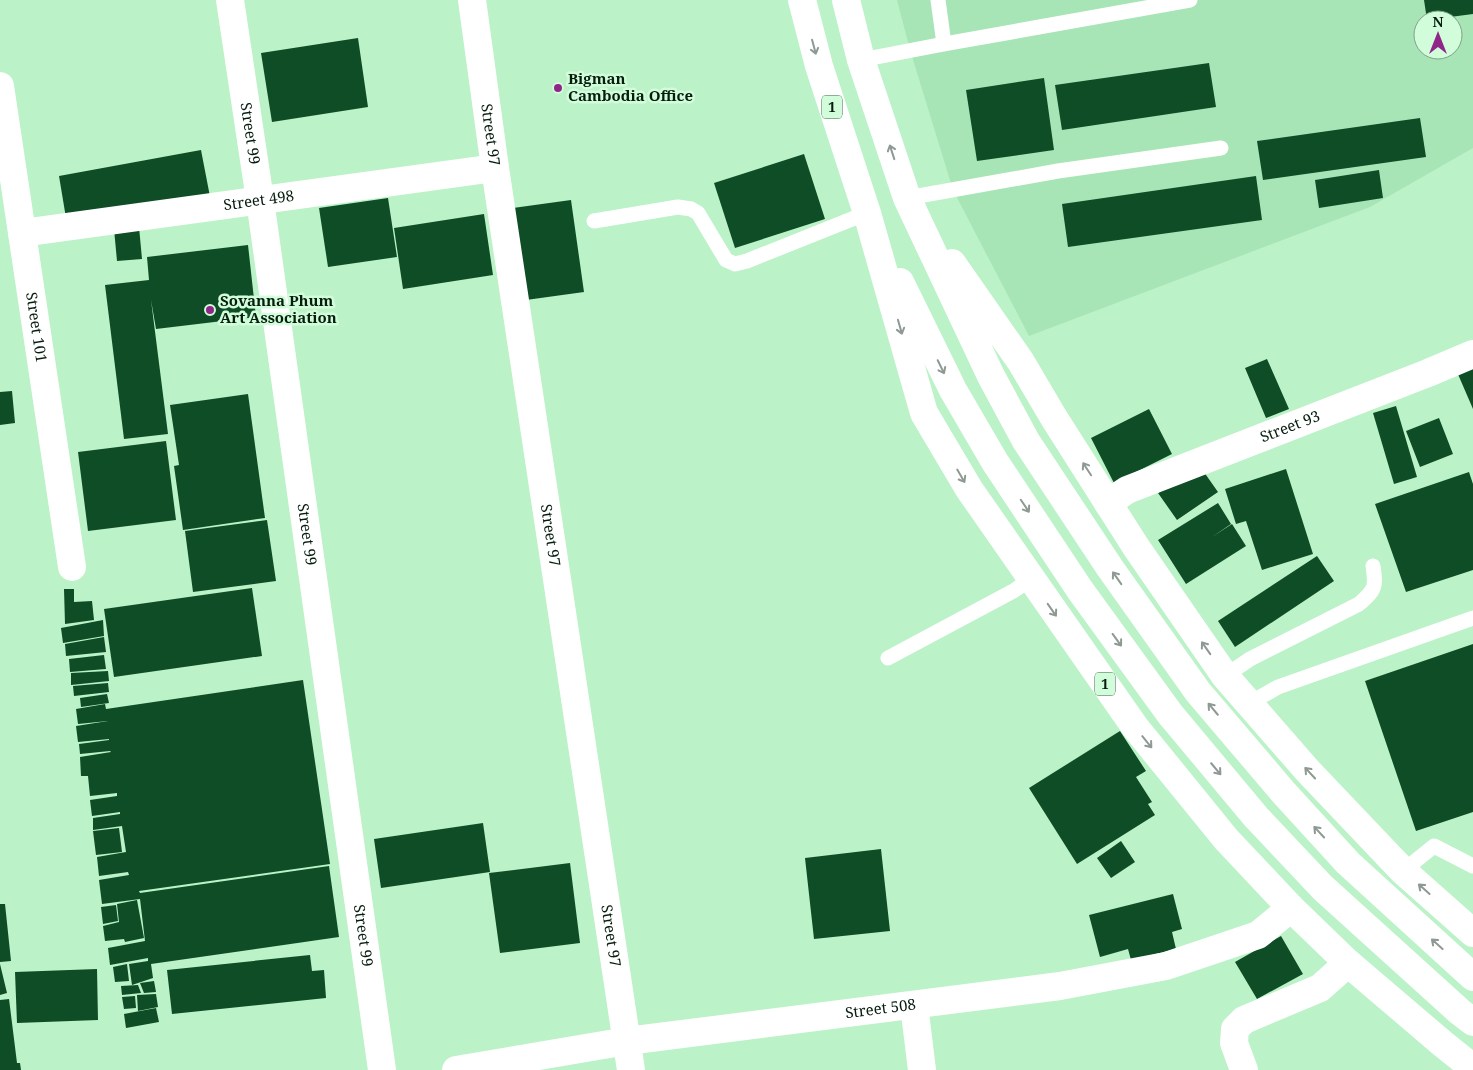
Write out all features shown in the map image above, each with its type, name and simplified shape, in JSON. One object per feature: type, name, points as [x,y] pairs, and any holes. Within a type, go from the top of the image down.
[{"type":"main road","name":"Street 99","points":[[230,0],[260,200],[382,1070]]},
{"type":"main road","name":"Street 97","points":[[472,0],[495,168],[631,1070]]},
{"type":"main road","name":"1","points":[[802,0],[819,66],[867,213],[924,413],[968,489],[1135,727],[1226,839],[1291,908],[1348,963],[1442,1044],[1473,1068]]},
{"type":"main road","points":[[846,0],[862,60],[907,198],[991,376],[1026,441],[1110,568],[1198,692],[1284,793],[1348,863],[1473,977]]},
{"type":"main road","name":"Street 101","points":[[0,86],[72,567]]},
{"type":"main road","name":"Street 498","points":[[22,233],[495,168]]},
{"type":"main road","points":[[907,198],[1021,362],[1136,547],[1225,676],[1307,770],[1403,871],[1473,933]]},
{"type":"main road","points":[[867,213],[952,390],[995,462],[1080,590],[1170,714],[1256,817],[1323,888],[1466,1017]]},
{"type":"main road","name":"Street 93","points":[[1108,503],[1126,490],[1473,354]]},
{"type":"main road","name":"Street 508","points":[[456,1070],[627,1041],[1060,986],[1166,966],[1258,935],[1291,908]]},
{"type":"main road","points":[[1244,1070],[1234,1043],[1235,1029],[1244,1020],[1320,988],[1348,963]]},
{"type":"main road","points":[[914,1005],[922,1070]]},
{"type":"lane","points":[[938,0],[944,44]]},
{"type":"lane","points":[[862,60],[1190,0]]},
{"type":"lane","points":[[907,198],[1058,171],[1222,148]]},
{"type":"lane","points":[[594,221],[678,208],[690,209],[698,213],[726,260],[735,264],[748,261],[867,213]]},
{"type":"lane","points":[[1225,676],[1250,659],[1359,604],[1372,593],[1376,585],[1374,566]]},
{"type":"lane","points":[[888,658],[1015,590],[1030,579]]},
{"type":"lane","points":[[1248,704],[1278,687],[1473,618]]},
{"type":"lane","points":[[1403,871],[1434,846],[1473,866]]},
{"type":"shaded area","points":[[897,0],[1473,0],[1473,148],[1370,207],[1029,336],[953,190],[910,50]]},
{"type":"building","points":[[1424,0],[1473,0],[1473,14],[1463,15],[1463,10],[1426,10]]},
{"type":"building","points":[[358,38],[368,107],[272,122],[261,53]]},
{"type":"building","points":[[1209,63],[1216,107],[1062,130],[1055,85]]},
{"type":"building","points":[[1044,78],[1054,150],[977,161],[966,90]]},
{"type":"building","points":[[1420,118],[1426,157],[1263,180],[1257,141]]},
{"type":"building","points":[[201,150],[212,207],[68,230],[59,176]]},
{"type":"building","points":[[804,154],[825,219],[735,248],[714,183]]},
{"type":"building","points":[[1379,170],[1383,198],[1319,208],[1315,180]]},
{"type":"building","points":[[1256,176],[1262,220],[1068,247],[1062,204]]},
{"type":"building","points":[[388,198],[397,257],[328,267],[319,208]]},
{"type":"building","points":[[571,200],[584,292],[526,300],[513,208]]},
{"type":"building","points":[[484,214],[493,275],[403,289],[394,228]]},
{"type":"building","points":[[139,227],[142,259],[117,261],[114,229]]},
{"type":"building","points":[[248,245],[256,317],[156,329],[151,300],[168,434],[124,439],[105,285],[149,280],[147,257]]},
{"type":"building","points":[[1473,357],[1473,409],[1454,365]]},
{"type":"building","points":[[1267,359],[1289,409],[1266,418],[1245,368]]},
{"type":"building","points":[[12,391],[15,423],[0,425],[0,392]]},
{"type":"building","points":[[248,394],[265,518],[183,530],[174,466],[179,465],[170,405]]},
{"type":"building","points":[[1396,406],[1417,477],[1394,484],[1373,413]]},
{"type":"building","points":[[1149,409],[1172,454],[1114,483],[1091,438]]},
{"type":"building","points":[[1439,418],[1453,454],[1420,467],[1406,431]]},
{"type":"building","points":[[166,441],[176,520],[88,531],[78,452]]},
{"type":"building","points":[[1199,465],[1218,492],[1177,520],[1158,493]]},
{"type":"building","points":[[1286,469],[1313,554],[1262,570],[1246,521],[1236,524],[1225,489]]},
{"type":"building","points":[[1469,472],[1473,484],[1473,570],[1406,592],[1375,504]]},
{"type":"building","points":[[1218,503],[1231,524],[1212,537],[1232,524],[1246,546],[1186,584],[1158,540]]},
{"type":"building","points":[[267,520],[276,581],[193,592],[185,531]]},
{"type":"building","points":[[1317,556],[1334,581],[1235,647],[1218,621]]},
{"type":"building","points":[[252,588],[262,656],[114,677],[104,609]]},
{"type":"building","points":[[64,589],[74,589],[74,602],[92,601],[94,620],[65,624]]},
{"type":"building","points":[[103,620],[104,636],[63,643],[61,628]]},
{"type":"building","points":[[104,637],[106,652],[66,656],[65,644]]},
{"type":"building","points":[[1473,644],[1473,812],[1416,831],[1365,681]]},
{"type":"building","points":[[104,655],[106,669],[70,672],[69,659]]},
{"type":"building","points":[[108,671],[109,681],[71,685],[71,673]]},
{"type":"building","points":[[303,680],[330,864],[139,891],[140,893],[329,866],[339,937],[151,964],[153,978],[132,985],[129,964],[148,961],[148,958],[110,965],[108,948],[145,941],[140,899],[102,904],[99,880],[129,875],[128,872],[99,876],[97,857],[126,852],[122,826],[93,830],[93,818],[120,814],[120,812],[92,816],[90,800],[117,796],[117,793],[90,796],[88,776],[81,776],[80,757],[111,752],[80,754],[79,744],[109,739],[78,742],[76,726],[108,721],[78,724],[76,709],[105,704],[106,709]]},
{"type":"building","points":[[108,683],[109,692],[74,696],[73,686]]},
{"type":"building","points":[[107,694],[109,703],[81,707],[80,698]]},
{"type":"building","points":[[1120,731],[1146,771],[1136,777],[1152,802],[1148,804],[1155,815],[1077,864],[1029,788]]},
{"type":"building","points":[[483,823],[490,872],[381,888],[374,839]]},
{"type":"building","points":[[119,828],[122,852],[96,855],[93,831]]},
{"type":"building","points":[[1121,841],[1135,862],[1111,878],[1097,858]]},
{"type":"building","points":[[881,849],[890,931],[814,939],[805,858]]},
{"type":"building","points":[[570,863],[580,943],[500,953],[489,873]]},
{"type":"building","points":[[1173,894],[1182,929],[1172,932],[1176,949],[1131,960],[1128,949],[1100,957],[1089,915]]},
{"type":"building","points":[[137,900],[144,938],[125,942],[124,939],[105,941],[103,926],[119,922],[117,904]]},
{"type":"building","points":[[0,904],[5,904],[11,961],[0,962]]},
{"type":"building","points":[[116,905],[118,921],[103,924],[101,907]]},
{"type":"building","points":[[1281,936],[1303,974],[1257,999],[1235,962]]},
{"type":"building","points":[[310,955],[312,971],[324,970],[326,998],[172,1014],[167,970]]},
{"type":"building","points":[[0,964],[7,993],[0,995]]},
{"type":"building","points":[[127,964],[129,981],[115,982],[113,967]]},
{"type":"building","points":[[97,969],[98,1020],[17,1023],[15,972]]},
{"type":"building","points":[[154,981],[156,992],[144,993],[140,983]]},
{"type":"building","points":[[138,985],[141,993],[122,995],[121,986]]},
{"type":"building","points":[[156,994],[158,1007],[138,1011],[137,995]]},
{"type":"building","points":[[135,996],[136,1008],[124,1009],[122,997]]},
{"type":"building","points":[[9,999],[17,1063],[20,1063],[21,1070],[0,1070],[0,1000]]},
{"type":"building","points":[[156,1008],[159,1022],[126,1028],[124,1014]]},
{"type":"place","name":"Bigman Cambodia Office","points":[[558,88]]},
{"type":"place","name":"Sovanna Phum Art Association","points":[[210,310]]}]
